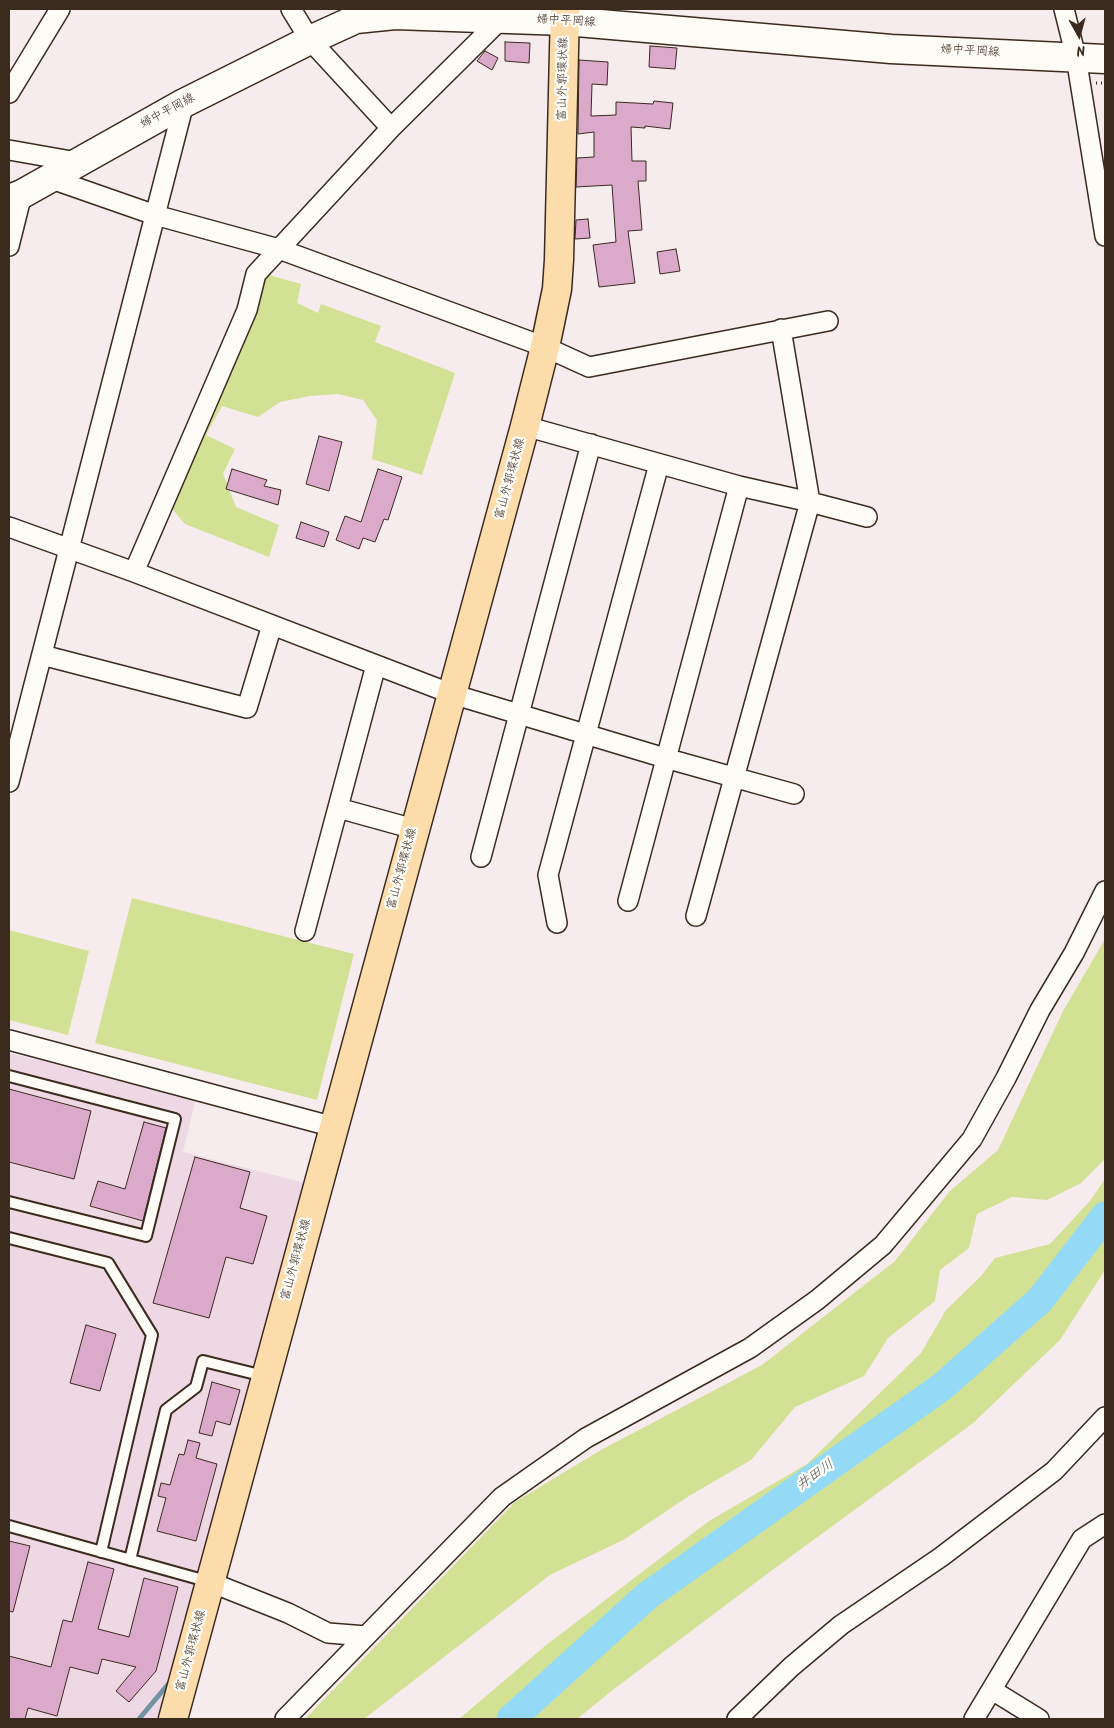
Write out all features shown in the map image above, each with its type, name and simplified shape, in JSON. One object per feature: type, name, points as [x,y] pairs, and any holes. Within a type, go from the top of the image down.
[{"type":"main road","name":"婦中平岡線","points":[[15,196],[184,103],[356,19],[395,15],[565,15],[891,49],[1105,59]]},
{"type":"main road","name":"富山外郭環状線","points":[[173,1719],[545,347],[557,289],[559,260],[565,15]]},
{"type":"street","points":[[9,93],[60,9]]},
{"type":"street","points":[[291,9],[310,40],[392,128]]},
{"type":"street","points":[[1064,9],[1076,57],[1105,236]]},
{"type":"street","points":[[134,572],[247,310],[256,274],[498,14]]},
{"type":"street","points":[[9,782],[184,103]]},
{"type":"street","points":[[9,150],[78,162]]},
{"type":"street","points":[[49,178],[155,215],[279,249],[545,347],[589,367],[828,321]]},
{"type":"street","points":[[9,246],[15,196]]},
{"type":"street","points":[[696,916],[810,502],[781,329]]},
{"type":"street","points":[[525,426],[739,486],[810,502],[867,518]]},
{"type":"street","points":[[481,857],[591,444]]},
{"type":"street","points":[[557,923],[548,875],[659,464]]},
{"type":"street","points":[[628,901],[739,486]]},
{"type":"street","points":[[9,527],[272,624],[452,694],[665,758],[794,794]]},
{"type":"street","points":[[42,655],[248,708],[272,624]]},
{"type":"street","points":[[306,931],[376,665]]},
{"type":"street","points":[[338,808],[414,829]]},
{"type":"street","points":[[285,1719],[502,1497],[586,1438],[750,1348],[817,1300],[883,1245],[972,1139],[1006,1078],[1040,1010],[1074,953],[1105,891]]},
{"type":"street","points":[[9,1040],[334,1127]]},
{"type":"street","points":[[737,1719],[791,1667],[841,1625],[941,1557],[1054,1472],[1105,1417]]},
{"type":"street","points":[[974,1719],[1082,1540],[1105,1524]]},
{"type":"street","points":[[210,1582],[288,1613],[328,1633],[366,1636]]},
{"type":"street","points":[[992,1690],[1040,1719]]},
{"type":"lane","points":[[9,1076],[175,1119],[146,1236],[10,1203],[9,1214]]},
{"type":"lane","points":[[9,1238],[108,1263],[152,1335],[100,1552]]},
{"type":"lane","points":[[130,1560],[166,1410],[196,1387],[203,1361],[266,1377]]},
{"type":"lane","points":[[9,1526],[210,1582]]},
{"type":"shaded area","points":[[9,1053],[196,1098],[183,1152],[309,1184],[161,1719],[9,1719]]},
{"type":"green space","points":[[262,273],[301,284],[297,303],[318,313],[321,304],[381,326],[375,342],[455,373],[422,475],[372,459],[377,420],[363,400],[338,394],[310,396],[280,402],[258,417],[222,406],[206,435],[235,449],[223,474],[236,507],[279,525],[269,557],[185,524],[166,502]]},
{"type":"green space","points":[[132,898],[354,954],[317,1100],[95,1043]]},
{"type":"green space","points":[[9,930],[89,951],[68,1035],[9,1020]]},
{"type":"green space","points":[[1105,939],[1105,1159],[1081,1183],[1047,1200],[1012,1197],[977,1214],[969,1248],[940,1270],[935,1301],[888,1338],[864,1376],[795,1407],[751,1460],[689,1496],[625,1539],[550,1575],[364,1719],[305,1719],[515,1502],[601,1450],[762,1365],[895,1261],[950,1191],[998,1150],[1063,1011]]},
{"type":"green space","points":[[1105,1179],[1105,1270],[1060,1340],[972,1424],[771,1571],[577,1719],[459,1719],[545,1646],[709,1521],[807,1464],[921,1353],[946,1310],[981,1276],[995,1258],[1050,1244],[1090,1201]]},
{"type":"building","points":[[505,42],[530,43],[529,63],[505,61]]},
{"type":"building","points":[[650,46],[677,48],[675,69],[649,67]]},
{"type":"building","points":[[485,51],[498,58],[492,70],[477,61]]},
{"type":"building","points":[[579,60],[608,62],[607,85],[592,84],[591,116],[616,115],[616,102],[653,104],[654,101],[673,103],[670,129],[645,126],[645,128],[631,127],[632,161],[646,161],[646,181],[638,181],[642,230],[628,231],[635,283],[599,287],[593,245],[616,242],[612,185],[576,187],[577,158],[594,157],[594,132],[578,134]]},
{"type":"building","points":[[588,219],[590,238],[575,239],[576,220]]},
{"type":"building","points":[[676,249],[680,271],[660,274],[657,252]]},
{"type":"building","points":[[319,436],[342,442],[329,491],[306,484]]},
{"type":"building","points":[[232,469],[267,480],[264,486],[281,490],[278,505],[226,489]]},
{"type":"building","points":[[378,469],[402,477],[388,520],[384,519],[375,542],[363,538],[359,549],[336,540],[345,516],[361,522]]},
{"type":"building","points":[[301,522],[329,532],[324,547],[296,538]]},
{"type":"building","points":[[9,1089],[91,1111],[74,1179],[9,1162]]},
{"type":"building","points":[[144,1122],[166,1128],[143,1221],[90,1206],[98,1181],[125,1189]]},
{"type":"building","points":[[195,1157],[250,1172],[240,1208],[267,1216],[253,1264],[226,1257],[209,1318],[153,1303]]},
{"type":"building","points":[[86,1325],[116,1334],[100,1391],[70,1383]]},
{"type":"building","points":[[212,1382],[240,1390],[230,1425],[216,1421],[212,1436],[199,1433]]},
{"type":"building","points":[[188,1440],[200,1443],[196,1458],[217,1464],[196,1541],[157,1531],[166,1498],[158,1496],[161,1483],[170,1485],[179,1454],[184,1455]]},
{"type":"building","points":[[9,1541],[30,1546],[13,1612],[9,1611]]},
{"type":"building","points":[[88,1562],[114,1569],[98,1629],[129,1637],[144,1578],[178,1587],[156,1671],[129,1702],[116,1691],[136,1667],[102,1659],[98,1674],[70,1667],[57,1716],[28,1708],[25,1719],[9,1719],[9,1656],[51,1667],[63,1620],[72,1622]]},
{"type":"waterway","name":"井田川","points":[[511,1719],[647,1596],[943,1386],[1040,1300],[1105,1216]]},
{"type":"waterway","points":[[139,1719],[170,1682]]}]
